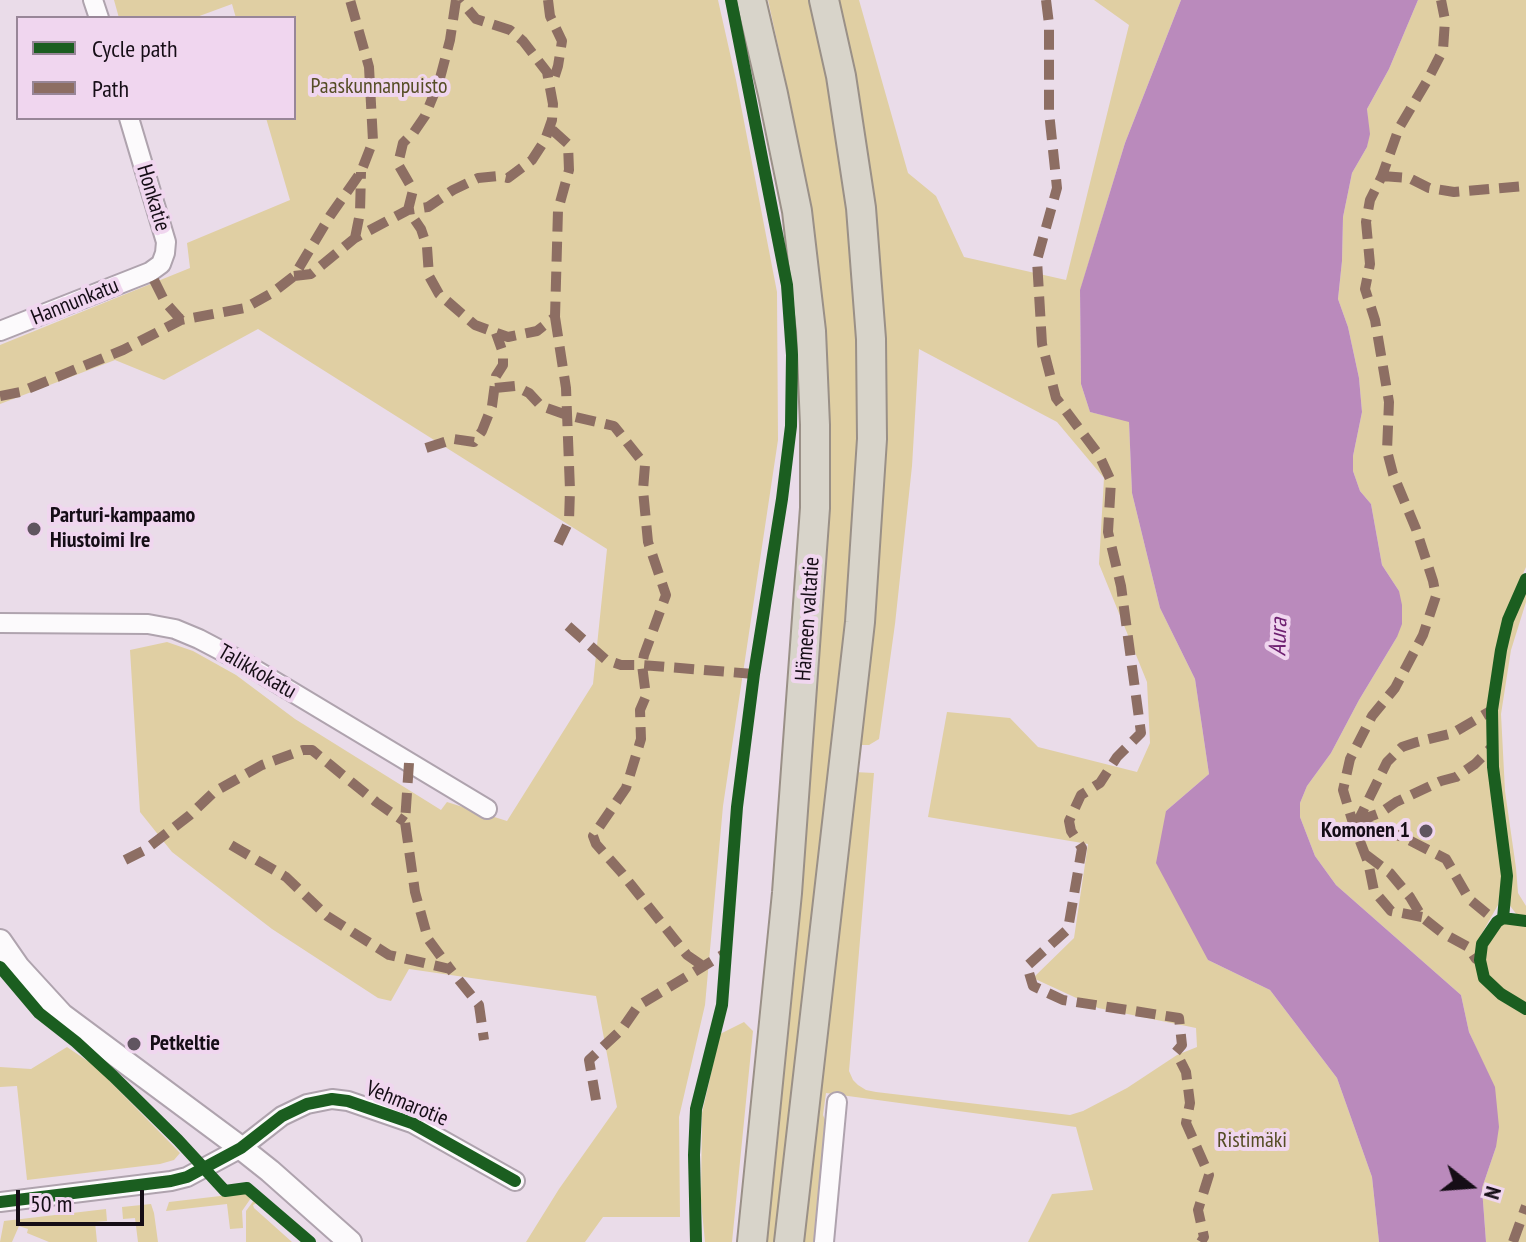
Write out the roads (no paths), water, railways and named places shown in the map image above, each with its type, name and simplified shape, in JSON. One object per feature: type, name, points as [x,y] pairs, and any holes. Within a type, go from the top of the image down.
[{"type":"highway","name":"Hämeen valtatie","points":[[751,0],[797,211],[811,331],[815,425],[815,508],[787,893],[752,1242]]},
{"type":"highway","points":[[789,1242],[860,622],[872,439],[871,339],[861,208],[841,76],[824,0]]},
{"type":"street","name":"Honkatie","points":[[130,120],[166,242],[164,259],[158,268],[150,272]]},
{"type":"street","name":"Hannunkatu","points":[[0,331],[150,272]]},
{"type":"street","name":"Talikkokatu","points":[[0,623],[148,624],[175,629],[239,660],[487,809]]},
{"type":"street","points":[[0,941],[18,967],[62,1015],[241,1148],[350,1242]]},
{"type":"street","name":"Vehmarotie","points":[[241,1148],[282,1116],[307,1104],[332,1099],[348,1101],[412,1123],[515,1181]]},
{"type":"street","points":[[824,1242],[837,1102]]},
{"type":"street","points":[[0,1202],[171,1181],[204,1169],[241,1148]]},
{"type":"water","name":"Aura","points":[[1181,0],[1418,0],[1389,69],[1367,109],[1370,134],[1367,147],[1352,173],[1343,217],[1338,299],[1348,327],[1359,378],[1362,412],[1353,471],[1360,491],[1371,504],[1382,565],[1399,591],[1402,624],[1331,753],[1307,786],[1300,803],[1300,817],[1315,856],[1336,885],[1461,995],[1469,1032],[1495,1087],[1499,1127],[1496,1147],[1482,1188],[1486,1242],[1379,1242],[1372,1177],[1337,1078],[1270,990],[1208,960],[1156,863],[1166,811],[1209,774],[1195,679],[1160,608],[1132,493],[1129,422],[1090,412],[1081,384],[1080,290],[1125,143]]},
{"type":"place","name":"Parturi-kampaamo Hiustoimi Ire","points":[[34,529]]},
{"type":"place","name":"Komonen 1","points":[[1426,831]]},
{"type":"place","name":"Petkeltie","points":[[134,1044]]},
{"type":"park label","name":"Paaskunnanpuisto","points":[[379,87]]},
{"type":"park label","name":"Ristimäki","points":[[1252,1141]]}]
